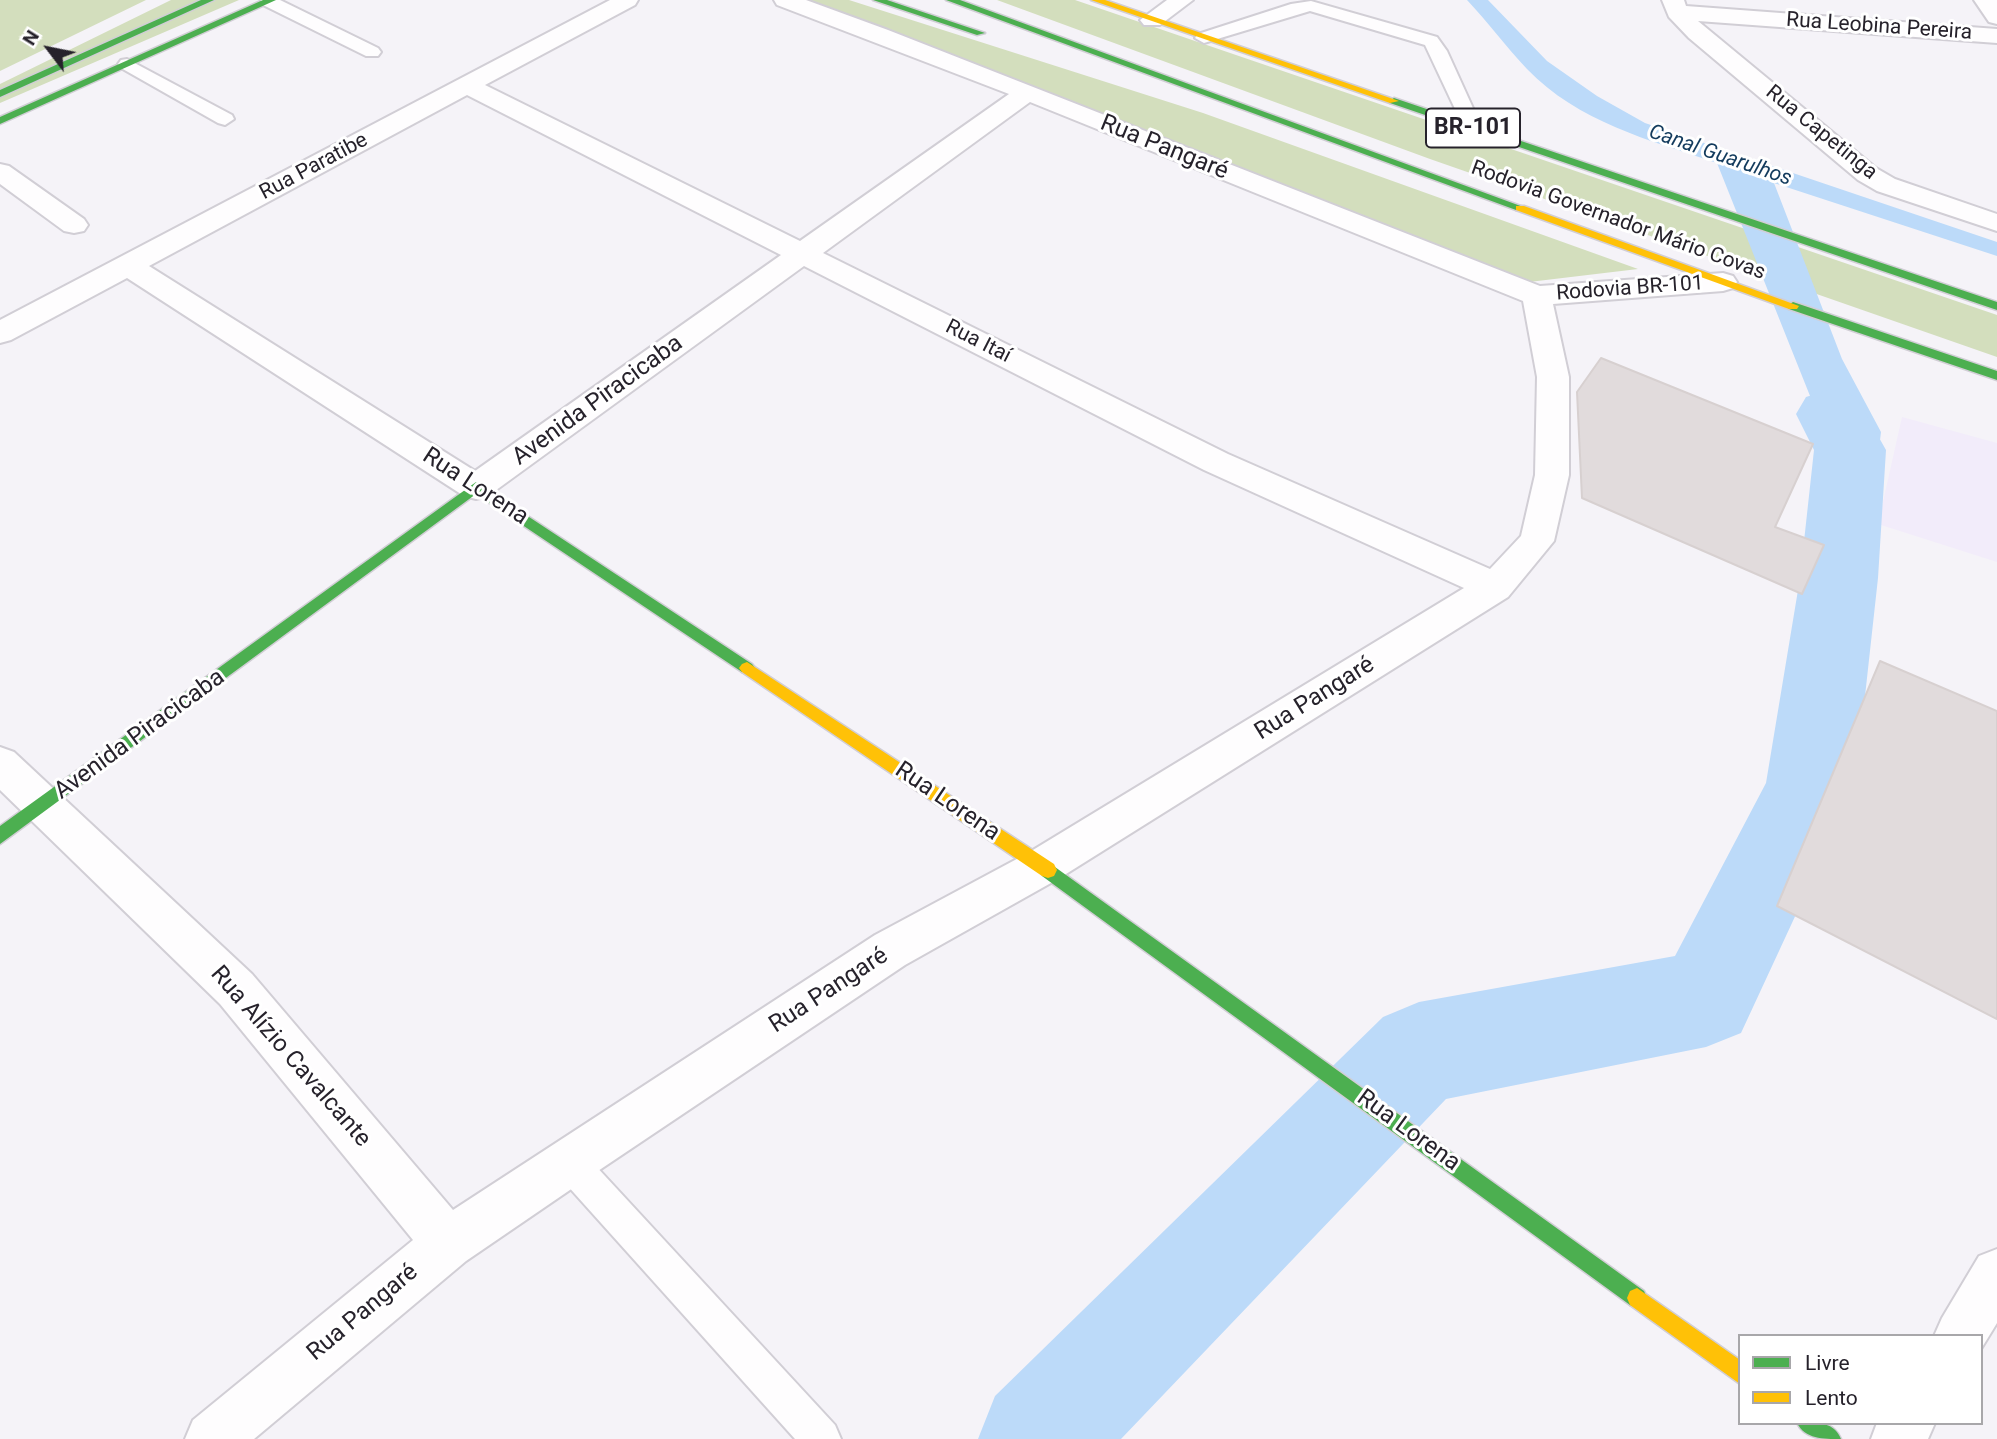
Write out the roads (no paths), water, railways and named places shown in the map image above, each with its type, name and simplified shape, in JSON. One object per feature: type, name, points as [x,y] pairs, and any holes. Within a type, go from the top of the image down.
[{"type":"main road","points":[[0,94],[209,0]]},
{"type":"main road","points":[[0,121],[270,0]]},
{"type":"main road","points":[[878,0],[993,38]]},
{"type":"main road","name":"Rodovia Governador Mário Covas","points":[[951,0],[1723,282],[1997,376]]},
{"type":"main road","name":"Rodovia Governador Mário Covas","points":[[1096,0],[1996,305]]},
{"type":"main road","points":[[1095,70],[1340,142]]},
{"type":"main road","name":"Avenida Piracicaba","points":[[0,836],[476,487]]},
{"type":"main road","name":"Rua Lorena","points":[[476,487],[1043,866],[1738,1372]]},
{"type":"main road","points":[[1811,1425],[1830,1439]]},
{"type":"street","name":"Rua Paratibe","points":[[0,333],[627,0]]},
{"type":"street","name":"Rua Pangaré","points":[[212,1439],[448,1243],[890,950],[1043,866],[1495,587],[1537,541],[1552,475],[1553,377],[1537,296],[1277,195],[1028,92],[785,0]]},
{"type":"street","points":[[1152,20],[1182,0]]},
{"type":"street","points":[[1985,0],[1997,17]]},
{"type":"street","name":"Rua Leobina Pereira","points":[[1675,6],[1997,36]]},
{"type":"street","name":"Rua Capetinga","points":[[1675,6],[1697,33],[1867,174],[1886,185],[1997,223]]},
{"type":"street","name":"Rua Itaí","points":[[466,85],[1216,463],[1495,587]]},
{"type":"street","name":"Avenida Piracicaba","points":[[476,487],[1028,92]]},
{"type":"street","points":[[0,173],[74,225]]},
{"type":"street","name":"Rua Lorena","points":[[129,266],[476,487]]},
{"type":"street","name":"Rodovia BR-101","points":[[1537,296],[1723,282]]},
{"type":"street","name":"Rua Alízio Cavalcante","points":[[0,764],[236,989],[448,1243]]},
{"type":"street","points":[[1961,1334],[1997,1274]]},
{"type":"lane","points":[[270,0],[372,52]]},
{"type":"lane","points":[[1205,38],[1297,8],[1311,6],[1431,41],[1473,128]]},
{"type":"lane","points":[[127,64],[225,119]]},
{"type":"lane","points":[[569,1162],[821,1439]]},
{"type":"water","name":"Canal Guarulhos","points":[[1467,0],[1488,0],[1547,61],[1597,96],[1645,123],[1997,242],[1997,256],[1774,183],[1842,359],[1881,432],[1868,539],[1827,519],[1830,446],[1717,163],[1640,137],[1569,103],[1527,69]]},
{"type":"waterway","points":[[1038,1439],[1419,1053],[1706,999],[1810,787],[1839,578],[1850,450],[1831,414]]}]
